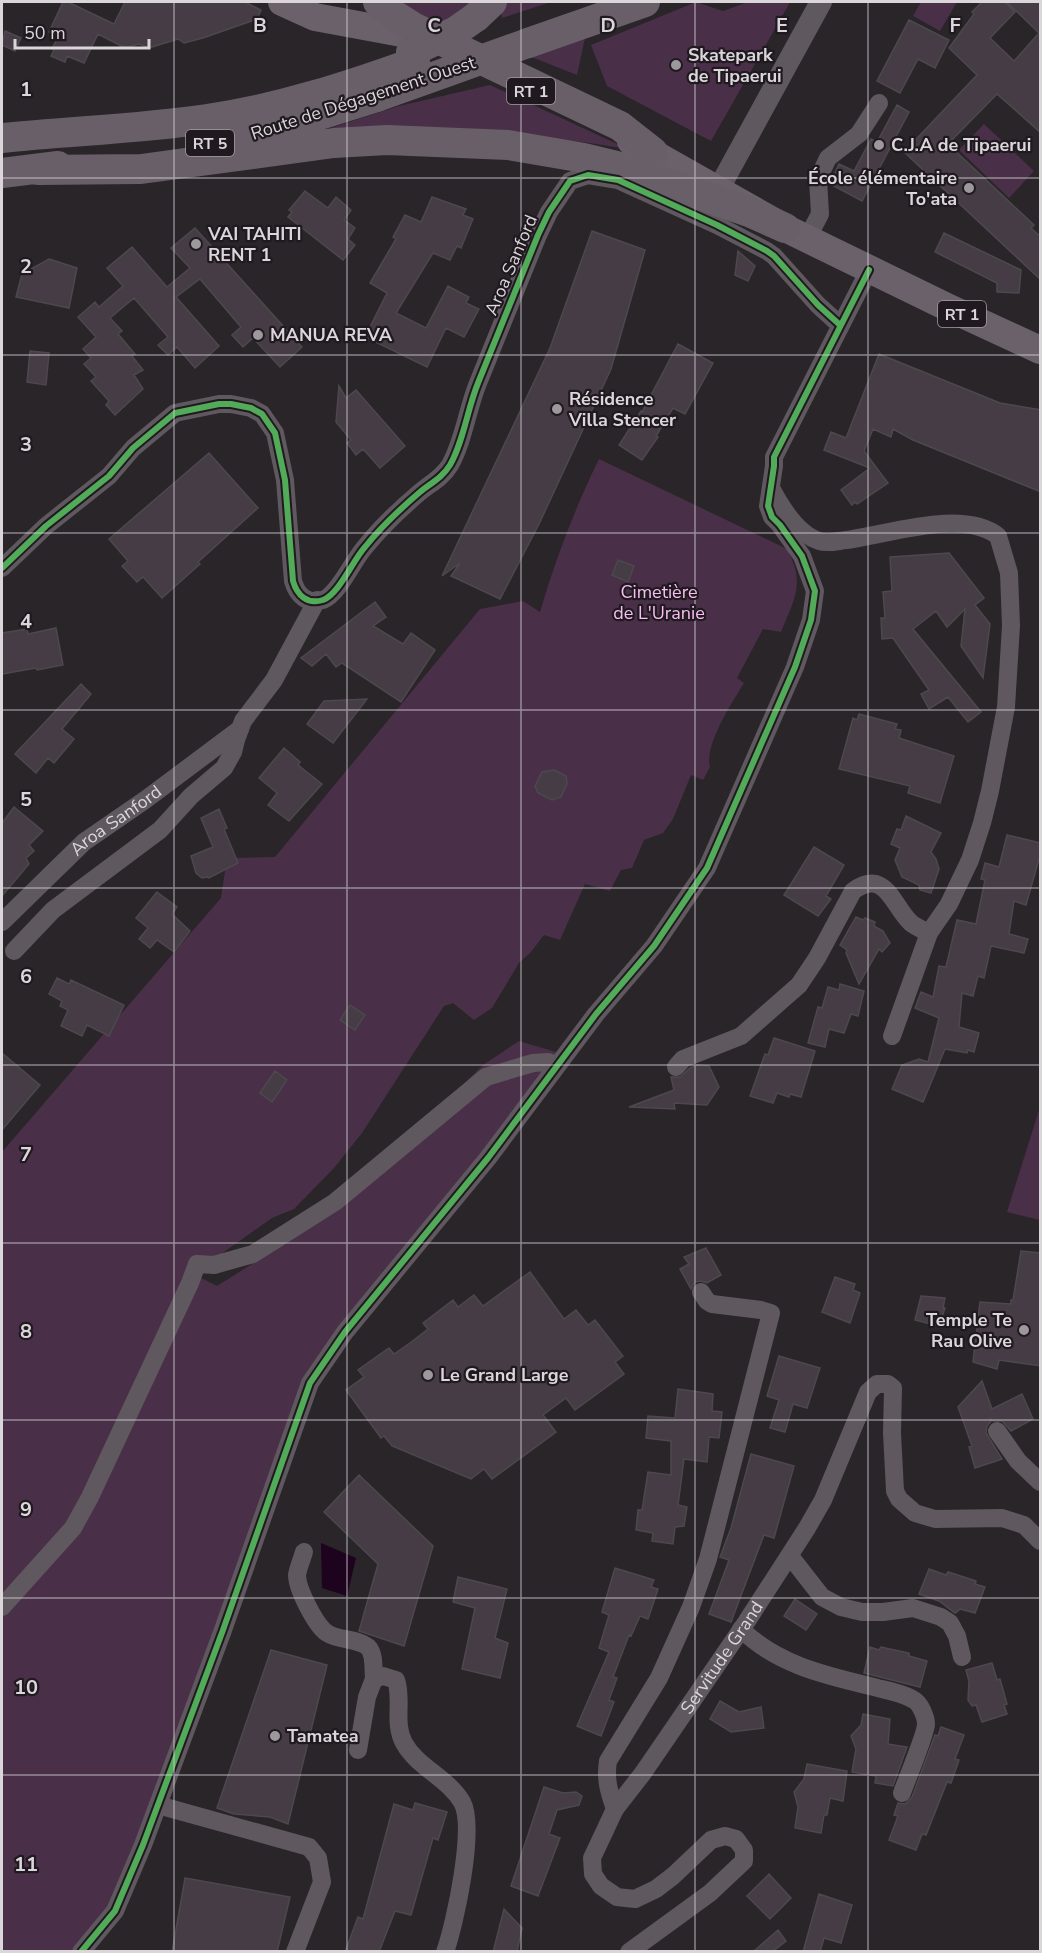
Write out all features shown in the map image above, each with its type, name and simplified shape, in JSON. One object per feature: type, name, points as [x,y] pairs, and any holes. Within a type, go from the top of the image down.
[{"type":"highway","points":[[378,2],[413,27],[620,126],[653,152]]},
{"type":"highway","name":"Route de Dégagement Ouest","points":[[2,174],[249,135],[288,125],[377,96],[523,34],[586,2]]},
{"type":"highway","name":"Route de Dégagement Ouest","points":[[2,138],[116,130],[208,119],[290,102],[341,86],[411,49],[523,34],[645,2]]},
{"type":"highway","points":[[411,49],[456,31],[484,9]]},
{"type":"highway","points":[[38,170],[141,169],[334,143],[387,140],[508,145],[617,166],[749,212],[796,233]]},
{"type":"main road","name":"RT 1","points":[[282,2],[315,17],[411,49],[555,102],[653,152],[796,233],[869,270],[1041,350]]},
{"type":"main road","name":"RT 1","points":[[344,2],[411,49]]},
{"type":"main road","name":"RT 1","points":[[364,2],[411,49]]},
{"type":"street","points":[[718,190],[821,2]]},
{"type":"street","points":[[796,233],[820,214],[818,179],[828,158],[859,134],[879,103]]},
{"type":"street","name":"Aroa Sanford","points":[[317,600],[321,601],[329,597],[379,529],[435,482],[450,465],[478,384],[538,235],[549,212],[570,181],[588,175],[618,180],[717,225],[766,251],[774,256],[818,305],[840,325]]},
{"type":"street","points":[[81,1952],[115,1911],[143,1845],[223,1630],[310,1383],[345,1332],[488,1158],[556,1065],[654,946],[707,868],[795,667],[812,620],[815,591],[802,556],[772,517],[768,506],[774,457],[869,270]]},
{"type":"street","points":[[2,568],[46,526],[109,476],[132,448],[175,413],[219,404],[231,404],[251,408],[261,414],[275,433],[285,480],[292,581],[297,592],[305,599],[317,600],[274,680],[240,729],[233,752],[224,768],[190,796],[160,830],[53,910],[14,951]]},
{"type":"street","points":[[771,488],[797,527],[817,541],[826,543],[863,538],[922,525],[984,527],[998,536],[1009,573],[1011,626],[1006,707],[982,823],[970,860],[957,888],[929,933],[892,1036]]},
{"type":"street","name":"Aroa Sanford","points":[[2,922],[84,842],[240,729]]},
{"type":"street","points":[[676,1067],[683,1059],[741,1036],[799,985],[817,958],[853,891],[859,886],[869,884],[884,888],[912,924],[929,933]]},
{"type":"street","points":[[2,1607],[73,1528],[90,1497],[197,1264],[214,1265],[254,1254],[335,1202],[486,1077],[533,1063],[548,1062],[556,1065]]},
{"type":"street","points":[[615,1809],[608,1789],[606,1773],[608,1761],[659,1678],[691,1607],[704,1570],[771,1313],[712,1304],[701,1292]]},
{"type":"street","name":"Servitude Grand","points":[[629,1952],[710,1893],[744,1861],[744,1850],[736,1839],[725,1836],[711,1840],[673,1876],[656,1889],[635,1899],[617,1896],[601,1886],[594,1874],[592,1858],[615,1809],[643,1773],[790,1556],[823,1500],[868,1392],[878,1384],[888,1384],[893,1388],[892,1433],[895,1491],[902,1503],[915,1513],[935,1519],[1002,1518],[1024,1526],[1041,1541]]},
{"type":"street","points":[[997,1431],[1018,1461],[1041,1482]]},
{"type":"street","points":[[304,1552],[297,1576],[311,1613],[327,1633],[363,1644],[372,1654],[374,1679],[367,1697],[358,1750]]},
{"type":"street","points":[[790,1556],[822,1597],[841,1607],[862,1612],[913,1608],[941,1617],[950,1623],[957,1636],[962,1657]]},
{"type":"street","points":[[741,1629],[753,1641],[795,1665],[816,1673],[915,1700],[926,1724],[902,1794]]},
{"type":"street","points":[[374,1679],[383,1676],[396,1680],[400,1691],[398,1727],[403,1742],[424,1766],[462,1802],[466,1815],[465,1859],[445,1952]]},
{"type":"street","points":[[158,1805],[309,1847],[318,1858],[322,1882],[294,1952]]},
{"type":"green space","points":[[396,2],[480,2],[468,12],[435,25]]},
{"type":"green space","points":[[507,2],[551,2],[502,18],[500,8]]},
{"type":"green space","name":"Skatepark de Tipaerui","points":[[696,2],[723,11],[748,2],[788,2],[789,4],[711,141],[607,86],[591,45]]},
{"type":"green space","points":[[921,2],[957,2],[940,31],[913,16]]},
{"type":"green space","points":[[585,38],[577,75],[529,56]]},
{"type":"green space","points":[[490,85],[628,149],[518,136],[284,143],[399,106]]},
{"type":"green space","points":[[984,124],[1034,171],[1009,198],[959,150]]},
{"type":"green space","name":"Cimetière de L'Uranie","points":[[599,459],[787,549],[793,561],[797,582],[790,610],[781,632],[763,629],[737,678],[744,683],[715,736],[709,758],[710,767],[703,780],[691,775],[673,819],[663,833],[644,840],[632,868],[621,870],[610,891],[585,884],[560,940],[544,935],[519,963],[492,1008],[474,1020],[453,1003],[444,1006],[362,1133],[334,1168],[294,1209],[272,1218],[193,1274],[217,1286],[327,1217],[483,1065],[519,1041],[566,1055],[319,1367],[197,1710],[92,1951],[2,1951],[2,1152],[221,898],[227,858],[275,857],[480,609],[523,601],[540,612],[566,534]]},
{"type":"green space","points":[[1040,1107],[1040,1220],[1007,1212]]},
{"type":"shaded area","points":[[321,1543],[356,1558],[347,1596],[322,1588]]},
{"type":"building","points":[[63,2],[68,2],[114,24],[125,2],[245,2],[261,10],[257,19],[184,43],[178,39],[149,48],[139,44],[125,48],[98,34],[84,63],[67,56],[65,62],[51,56],[58,37],[49,32]]},
{"type":"building","points":[[982,2],[1005,2],[1015,12],[990,38],[1014,61],[1039,33],[1007,2],[1041,2],[1041,133],[997,94],[948,144],[1034,225],[1031,228],[1041,237],[1041,280],[904,152],[977,75],[949,48],[974,14],[972,12]]},
{"type":"building","name":"C.J.A de Tipaerui","points":[[909,20],[949,40],[935,68],[918,59],[900,93],[877,81]]},
{"type":"building","points":[[5,31],[21,38],[15,51],[2,45]]},
{"type":"building","name":"C.J.A de Tipaerui","points":[[897,105],[909,112],[862,201],[830,184],[839,164],[854,171],[871,139],[877,142]]},
{"type":"building","points":[[305,191],[328,208],[336,197],[351,210],[344,220],[355,228],[348,239],[355,245],[343,260],[288,217],[292,212],[289,210]]},
{"type":"building","points":[[432,197],[466,209],[463,215],[473,219],[461,248],[457,246],[450,260],[433,253],[396,313],[426,328],[448,286],[469,297],[466,303],[479,309],[464,337],[446,328],[427,367],[365,337],[387,293],[370,283],[396,239],[393,237],[405,215],[421,222]]},
{"type":"building","points":[[195,228],[302,347],[280,367],[253,338],[243,347],[232,335],[241,327],[200,279],[176,297],[219,346],[195,368],[177,347],[168,355],[158,345],[168,337],[134,298],[110,318],[122,331],[118,334],[135,354],[132,356],[143,370],[134,375],[143,389],[115,415],[106,405],[109,401],[91,381],[96,377],[84,364],[91,358],[83,349],[96,337],[78,317],[95,302],[99,307],[123,286],[107,268],[132,247],[167,287],[190,268],[171,248]]},
{"type":"building","name":"Résidence Villa Stencer","points":[[592,231],[645,250],[611,369],[539,524],[500,599],[451,576],[460,563],[442,576],[550,348]]},
{"type":"building","name":"École élémentaire To'ata","points":[[944,233],[1021,270],[1019,293],[997,292],[997,283],[935,252]]},
{"type":"building","points":[[738,251],[755,266],[748,281],[735,275]]},
{"type":"building","points":[[49,259],[77,268],[69,308],[16,297],[22,274]]},
{"type":"building","points":[[678,344],[713,363],[685,414],[673,408],[656,436],[658,437],[642,460],[619,445],[642,412]]},
{"type":"building","points":[[30,351],[49,353],[46,385],[27,382]]},
{"type":"building","points":[[879,354],[1000,403],[1041,410],[1041,492],[913,440],[893,429],[891,437],[873,429],[864,451],[888,483],[852,505],[841,490],[870,468],[824,450],[831,432],[846,438]]},
{"type":"building","points":[[339,386],[346,398],[356,390],[405,446],[380,468],[363,449],[356,455],[347,443],[351,440],[336,422]]},
{"type":"building","points":[[209,453],[258,508],[162,598],[143,577],[137,582],[122,566],[128,561],[109,539]]},
{"type":"building","points":[[949,553],[984,598],[975,605],[990,624],[983,678],[961,646],[965,609],[947,627],[936,611],[913,629],[981,712],[968,722],[948,697],[929,709],[921,694],[929,690],[893,638],[882,639],[881,618],[885,618],[883,592],[892,591],[890,557]]},
{"type":"building","points":[[618,560],[634,566],[628,582],[612,575]]},
{"type":"building","points":[[375,602],[386,617],[373,626],[403,644],[411,633],[435,650],[401,702],[342,663],[336,667],[326,654],[312,666],[301,658]]},
{"type":"building","points":[[56,628],[63,665],[2,674],[2,633],[27,629],[28,634]]},
{"type":"building","points":[[81,684],[91,694],[62,729],[74,739],[54,763],[48,758],[36,773],[15,754]]},
{"type":"building","points":[[367,699],[333,743],[307,724],[324,701]]},
{"type":"building","points":[[859,714],[897,724],[895,729],[901,730],[899,738],[954,756],[940,803],[908,793],[910,786],[839,769],[853,718],[857,720]]},
{"type":"building","points":[[284,748],[300,762],[298,765],[322,784],[289,821],[268,805],[277,793],[259,778]]},
{"type":"building","points":[[554,770],[566,776],[567,784],[561,797],[552,800],[538,793],[535,786],[542,772]]},
{"type":"building","points":[[14,807],[43,831],[29,845],[34,851],[26,858],[29,864],[2,896],[2,823]]},
{"type":"building","points":[[219,809],[227,828],[224,829],[238,863],[209,878],[202,878],[196,873],[191,856],[213,847],[201,818]]},
{"type":"building","points":[[906,816],[941,833],[931,852],[939,869],[931,893],[920,890],[919,885],[902,877],[895,860],[900,848],[891,844],[897,829],[901,830]]},
{"type":"building","points":[[1007,835],[1041,843],[1041,852],[1026,905],[1014,901],[1009,934],[1028,939],[1024,953],[991,946],[984,978],[978,976],[973,996],[962,993],[959,1027],[979,1033],[974,1052],[945,1049],[923,1102],[892,1089],[902,1065],[919,1059],[928,1062],[939,1018],[915,1008],[921,992],[933,997],[939,966],[946,967],[957,920],[976,924],[985,880],[981,879],[985,863],[999,867]]},
{"type":"building","points":[[814,847],[844,865],[826,896],[831,899],[818,916],[784,895]]},
{"type":"building","points":[[157,892],[177,907],[172,914],[190,931],[174,952],[157,940],[150,948],[139,939],[148,928],[136,918]]},
{"type":"building","points":[[856,917],[875,922],[874,926],[883,931],[890,943],[882,952],[879,949],[859,984],[846,953],[847,950],[840,945]]},
{"type":"building","points":[[57,978],[69,984],[71,980],[124,1005],[109,1036],[87,1025],[82,1036],[61,1026],[68,1010],[60,1006],[62,1001],[49,994]]},
{"type":"building","points":[[840,984],[864,991],[858,1016],[851,1014],[844,1033],[829,1029],[825,1047],[808,1043],[818,1007],[822,1008],[828,987],[839,990]]},
{"type":"building","points":[[350,1005],[365,1015],[355,1030],[340,1020]]},
{"type":"building","points":[[774,1038],[815,1051],[801,1097],[790,1094],[789,1097],[777,1093],[773,1103],[750,1096],[765,1054],[768,1055]]},
{"type":"building","points":[[2,1053],[40,1085],[2,1130]]},
{"type":"building","points":[[697,1065],[709,1066],[719,1087],[707,1105],[674,1103],[675,1109],[629,1107],[674,1090],[671,1077],[680,1077]]},
{"type":"building","points":[[275,1071],[287,1080],[272,1102],[260,1093]]},
{"type":"building","points":[[706,1248],[721,1275],[707,1283],[695,1282],[691,1289],[680,1269],[689,1264],[684,1257]]},
{"type":"building","name":"Temple Te Rau Olive","points":[[1021,1251],[1041,1253],[1041,1366],[999,1360],[997,1369],[973,1362],[980,1302],[1011,1304]]},
{"type":"building","name":"Le Grand Large","points":[[530,1272],[564,1319],[576,1310],[588,1325],[595,1320],[623,1356],[615,1362],[624,1374],[575,1410],[566,1398],[543,1415],[556,1432],[492,1479],[484,1469],[471,1479],[392,1446],[384,1436],[381,1438],[346,1390],[364,1377],[358,1370],[389,1348],[394,1354],[410,1343],[428,1329],[423,1323],[453,1300],[458,1307],[474,1295],[483,1306]]},
{"type":"building","points":[[835,1277],[855,1284],[853,1290],[860,1293],[850,1323],[822,1312]]},
{"type":"building","points":[[921,1296],[945,1298],[943,1308],[945,1308],[939,1326],[915,1320]]},
{"type":"building","points":[[779,1356],[820,1368],[807,1408],[793,1404],[785,1432],[770,1428],[779,1400],[767,1396]]},
{"type":"building","points":[[982,1381],[992,1409],[1022,1394],[1033,1419],[1011,1431],[1002,1421],[993,1421],[990,1418],[986,1433],[1002,1459],[975,1468],[969,1447],[972,1446],[958,1407]]},
{"type":"building","points":[[678,1389],[713,1394],[712,1411],[722,1412],[719,1438],[709,1437],[707,1462],[684,1459],[678,1505],[687,1507],[684,1526],[675,1527],[673,1544],[652,1541],[653,1533],[636,1530],[638,1510],[642,1510],[648,1472],[671,1475],[671,1441],[646,1438],[648,1416],[675,1418]]},
{"type":"building","points":[[751,1454],[794,1466],[774,1538],[764,1535],[731,1622],[709,1614],[729,1560],[720,1557],[731,1528]]},
{"type":"building","points":[[359,1475],[433,1546],[404,1646],[359,1631],[378,1564],[324,1512]]},
{"type":"building","points":[[615,1568],[654,1580],[651,1587],[658,1589],[648,1619],[640,1616],[631,1636],[629,1635],[613,1677],[617,1678],[609,1700],[614,1702],[601,1736],[577,1726],[609,1652],[599,1648],[609,1615],[602,1612]]},
{"type":"building","points":[[929,1569],[976,1581],[975,1584],[985,1587],[975,1613],[960,1609],[955,1613],[939,1601],[919,1594]]},
{"type":"building","points":[[458,1577],[507,1589],[495,1638],[508,1643],[500,1678],[462,1669],[475,1608],[453,1602]]},
{"type":"building","points":[[795,1599],[817,1614],[806,1630],[784,1616]]},
{"type":"building","points":[[870,1647],[909,1653],[909,1656],[927,1661],[920,1687],[864,1673]]},
{"type":"building","name":"Tamatea","points":[[271,1650],[327,1665],[288,1824],[270,1817],[234,1814],[217,1808]]},
{"type":"building","points":[[992,1663],[997,1680],[1000,1679],[1007,1704],[1004,1705],[1007,1714],[982,1722],[976,1705],[972,1706],[968,1700],[969,1681],[966,1670]]},
{"type":"building","points":[[720,1701],[739,1712],[761,1707],[764,1728],[731,1732],[710,1719]]},
{"type":"building","points":[[863,1714],[890,1719],[888,1744],[907,1747],[893,1786],[875,1783],[876,1776],[852,1772],[856,1749],[851,1736],[861,1725]]},
{"type":"building","points":[[941,1727],[964,1735],[955,1759],[959,1760],[951,1783],[947,1782],[926,1835],[922,1834],[916,1850],[889,1840],[898,1816],[894,1815],[898,1803],[905,1804],[912,1797],[935,1735],[938,1736]]},
{"type":"building","points":[[807,1764],[847,1771],[843,1801],[830,1798],[821,1833],[795,1828],[798,1807],[794,1792],[804,1779]]},
{"type":"building","points":[[544,1787],[563,1793],[576,1792],[582,1796],[579,1805],[557,1810],[549,1834],[560,1838],[538,1896],[511,1886]]},
{"type":"building","points":[[415,1803],[447,1812],[438,1840],[433,1838],[411,1915],[395,1911],[379,1952],[345,1952],[358,1917],[363,1919],[394,1804],[413,1810]]},
{"type":"building","points":[[769,1874],[791,1898],[770,1919],[747,1896]]},
{"type":"building","points":[[185,1878],[290,1897],[277,1952],[172,1952]]},
{"type":"building","points":[[819,1894],[852,1905],[841,1943],[824,1938],[820,1952],[803,1952]]},
{"type":"building","points":[[504,1909],[522,1928],[517,1952],[493,1952]]},
{"type":"building","points":[[778,1930],[786,1941],[772,1952],[753,1952]]},
{"type":"cycle path","points":[[2,568],[46,526],[109,476],[133,448],[175,413],[219,404],[231,404],[251,408],[262,414],[275,433],[285,480],[293,581],[297,591],[308,600],[317,601],[329,597],[360,553],[391,518],[447,470],[459,445],[478,383],[538,235],[549,212],[570,181],[588,175],[618,180],[717,225],[767,251],[840,325]]},
{"type":"cycle path","points":[[81,1952],[115,1911],[143,1845],[223,1630],[310,1383],[345,1332],[488,1158],[596,1014],[654,946],[707,868],[795,667],[811,620],[815,591],[802,556],[772,517],[768,506],[774,457],[869,270]]},
{"type":"place","name":"Skatepark de Tipaerui","points":[[676,65]]},
{"type":"place","name":"C.J.A de Tipaerui","points":[[879,145]]},
{"type":"place","name":"École élémentaire To'ata","points":[[969,188]]},
{"type":"place","name":"VAI TAHITI RENT 1","points":[[196,244]]},
{"type":"place","name":"MANUA REVA","points":[[258,335]]},
{"type":"place","name":"Résidence Villa Stencer","points":[[557,409]]},
{"type":"place","name":"Temple Te Rau Olive","points":[[1024,1330]]},
{"type":"place","name":"Le Grand Large","points":[[428,1375]]},
{"type":"place","name":"Tamatea","points":[[275,1736]]}]
